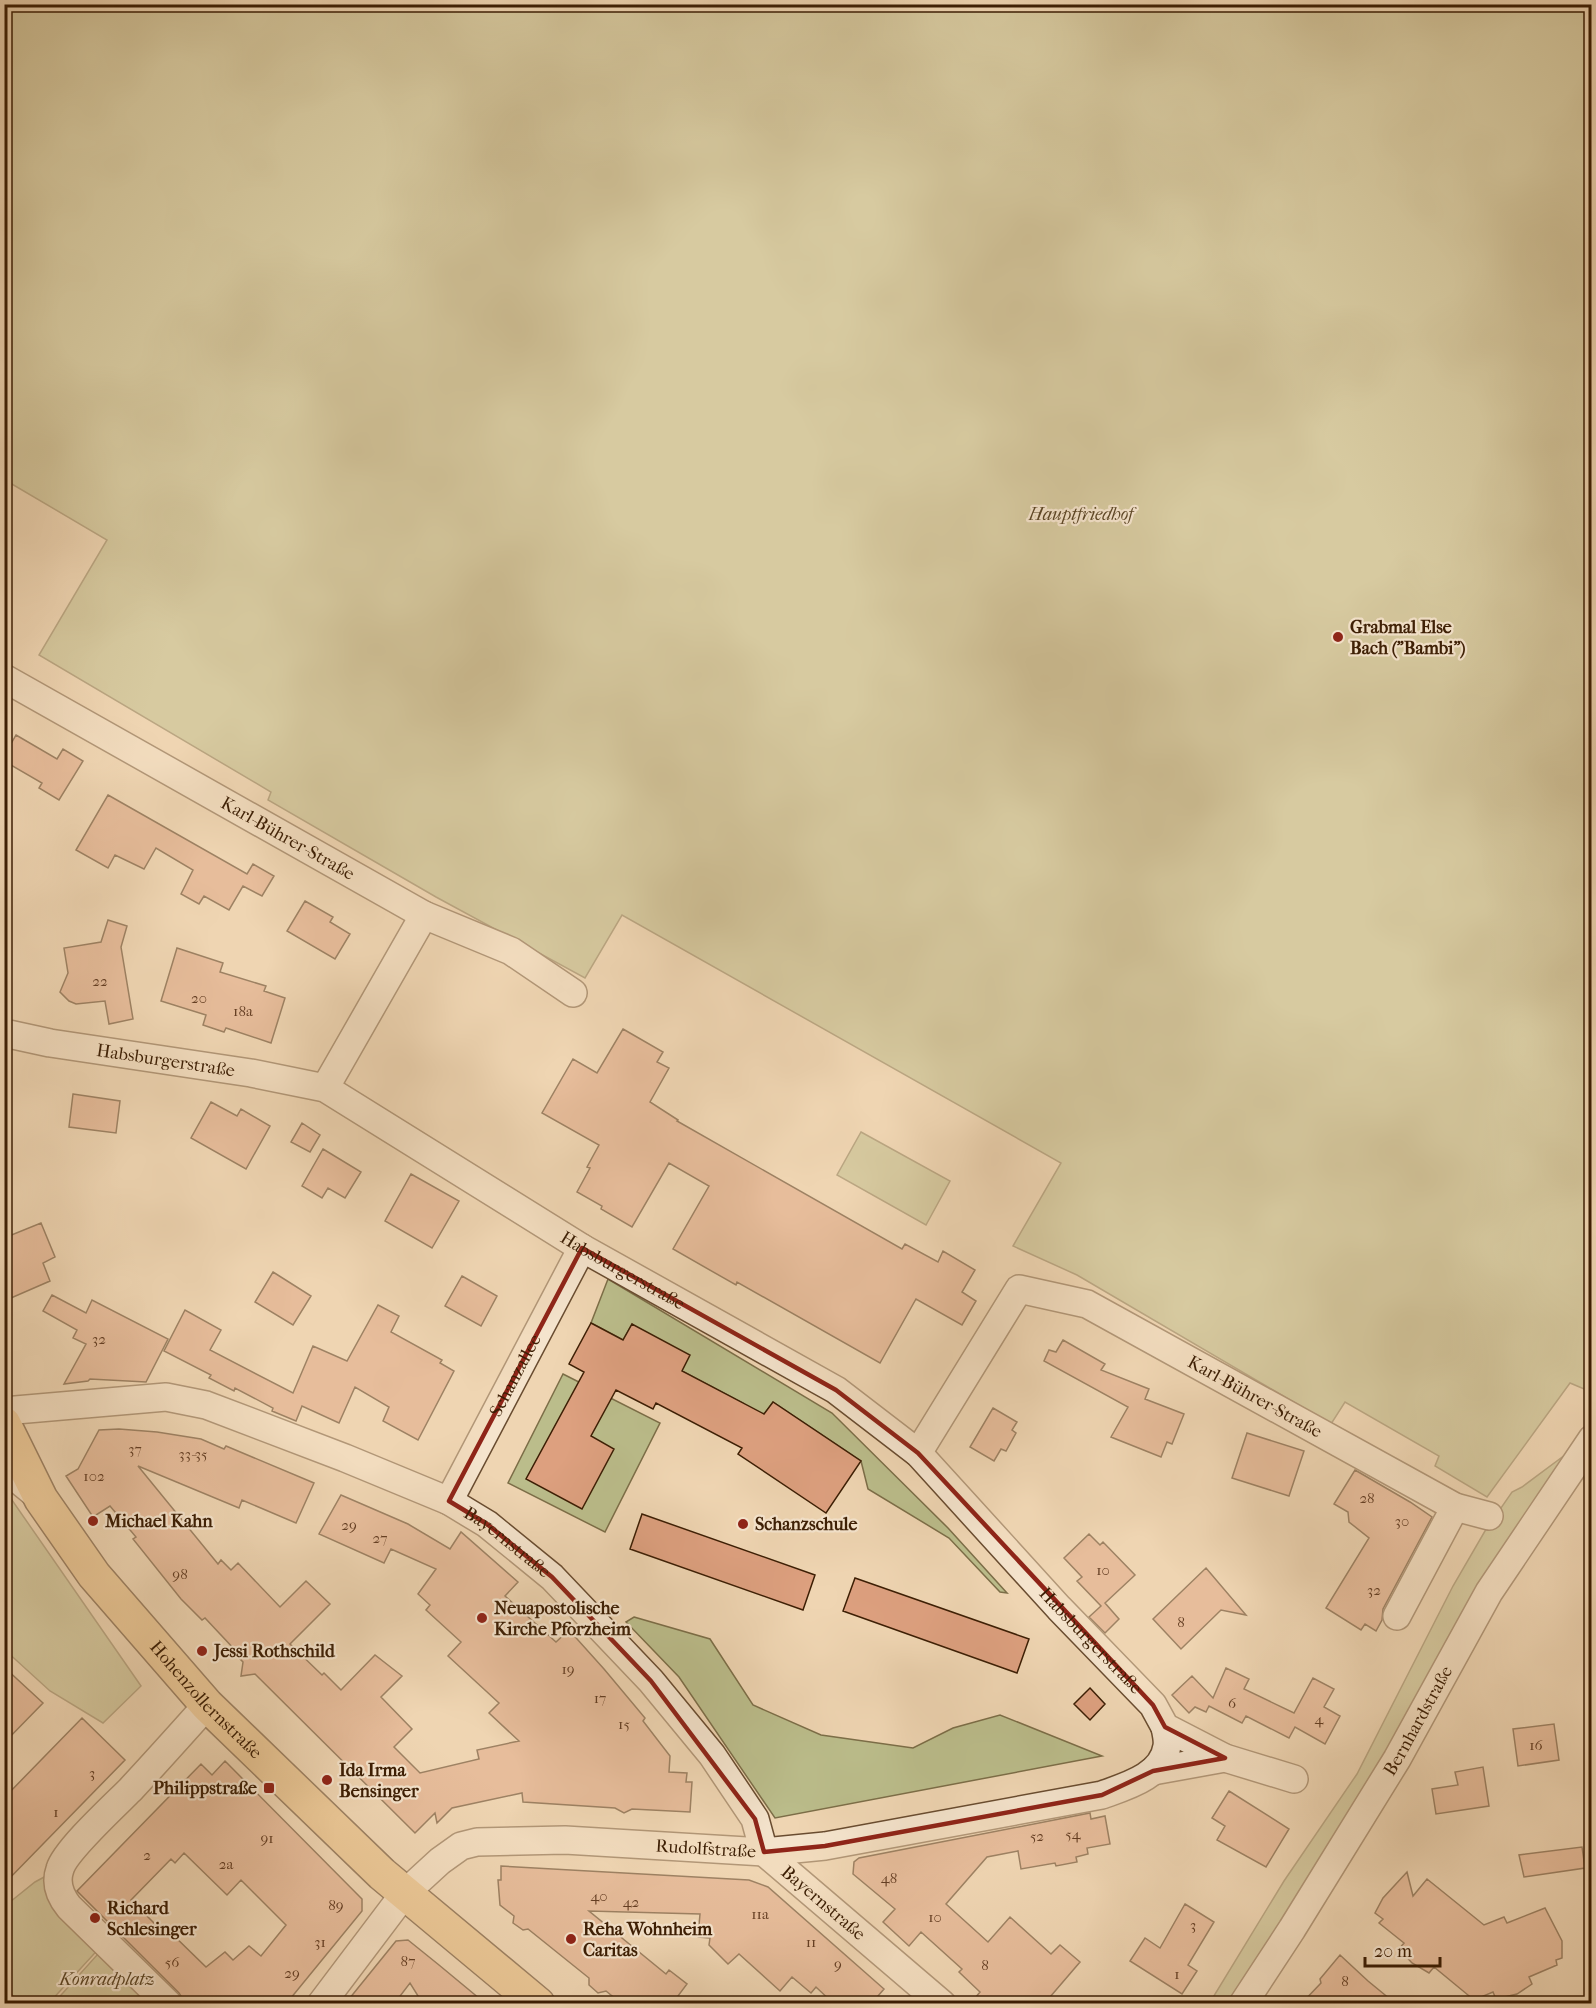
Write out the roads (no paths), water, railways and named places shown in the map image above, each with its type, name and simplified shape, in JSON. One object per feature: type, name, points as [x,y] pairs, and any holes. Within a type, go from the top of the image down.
[{"type":"main road","name":"Hohenzollernstraße","points":[[4,1424],[40,1499],[94,1575],[207,1705],[404,1894],[538,2004]]},
{"type":"street","name":"Karl-Bührer-Straße","points":[[4,678],[424,915],[511,951],[573,993]]},
{"type":"street","points":[[325,1088],[424,915]]},
{"type":"street","name":"Habsburgerstraße","points":[[4,1033],[50,1043],[251,1072],[325,1088],[582,1248],[836,1389],[918,1453],[1059,1608],[1153,1704],[1165,1727]]},
{"type":"street","name":"Schanzallee","points":[[449,1501],[582,1248]]},
{"type":"street","name":"Karl-Bührer-Straße","points":[[918,1453],[1019,1289],[1087,1304],[1455,1507],[1489,1516]]},
{"type":"street","name":"Bayernstraße","points":[[4,1411],[166,1397],[206,1405],[449,1501],[487,1524],[552,1577],[651,1681],[712,1755],[755,1820],[764,1852],[942,2004]]},
{"type":"street","name":"Bernhardstraße","points":[[1243,2004],[1397,1759],[1489,1592],[1592,1439]]},
{"type":"street","points":[[4,1468],[40,1499]]},
{"type":"street","points":[[1397,1616],[1455,1507]]},
{"type":"street","points":[[168,2004],[64,1900],[57,1879],[60,1866],[70,1851],[132,1788],[207,1705]]},
{"type":"street","points":[[1165,1727],[1225,1758],[1294,1779]]},
{"type":"street","points":[[1153,1772],[1163,1759],[1168,1745],[1165,1727]]},
{"type":"street","name":"Rudolfstraße","points":[[321,2004],[404,1894],[440,1861],[461,1846],[477,1842],[565,1840],[764,1852],[825,1846],[1102,1795],[1133,1784],[1153,1772],[1225,1758]]},
{"type":"place","name":"Grabmal Else Bach (\"Bambi\")","points":[[1338,637]]},
{"type":"place","name":"Michael Kahn","points":[[93,1521]]},
{"type":"place","name":"Schanzschule","points":[[743,1524]]},
{"type":"place","name":"Neuapostolische Kirche Pforzheim","points":[[482,1618]]},
{"type":"place","name":"Jessi Rothschild","points":[[202,1651]]},
{"type":"place","name":"Ida Irma Bensinger","points":[[327,1780]]},
{"type":"place","name":"Philippstraße","points":[[269,1788]]},
{"type":"place","name":"Richard Schlesinger","points":[[95,1918]]},
{"type":"place","name":"Reha Wohnheim Caritas","points":[[571,1939]]},
{"type":"park label","name":"Hauptfriedhof","points":[[1081,514]]},
{"type":"park label","name":"Konradplatz","points":[[107,1979]]}]
